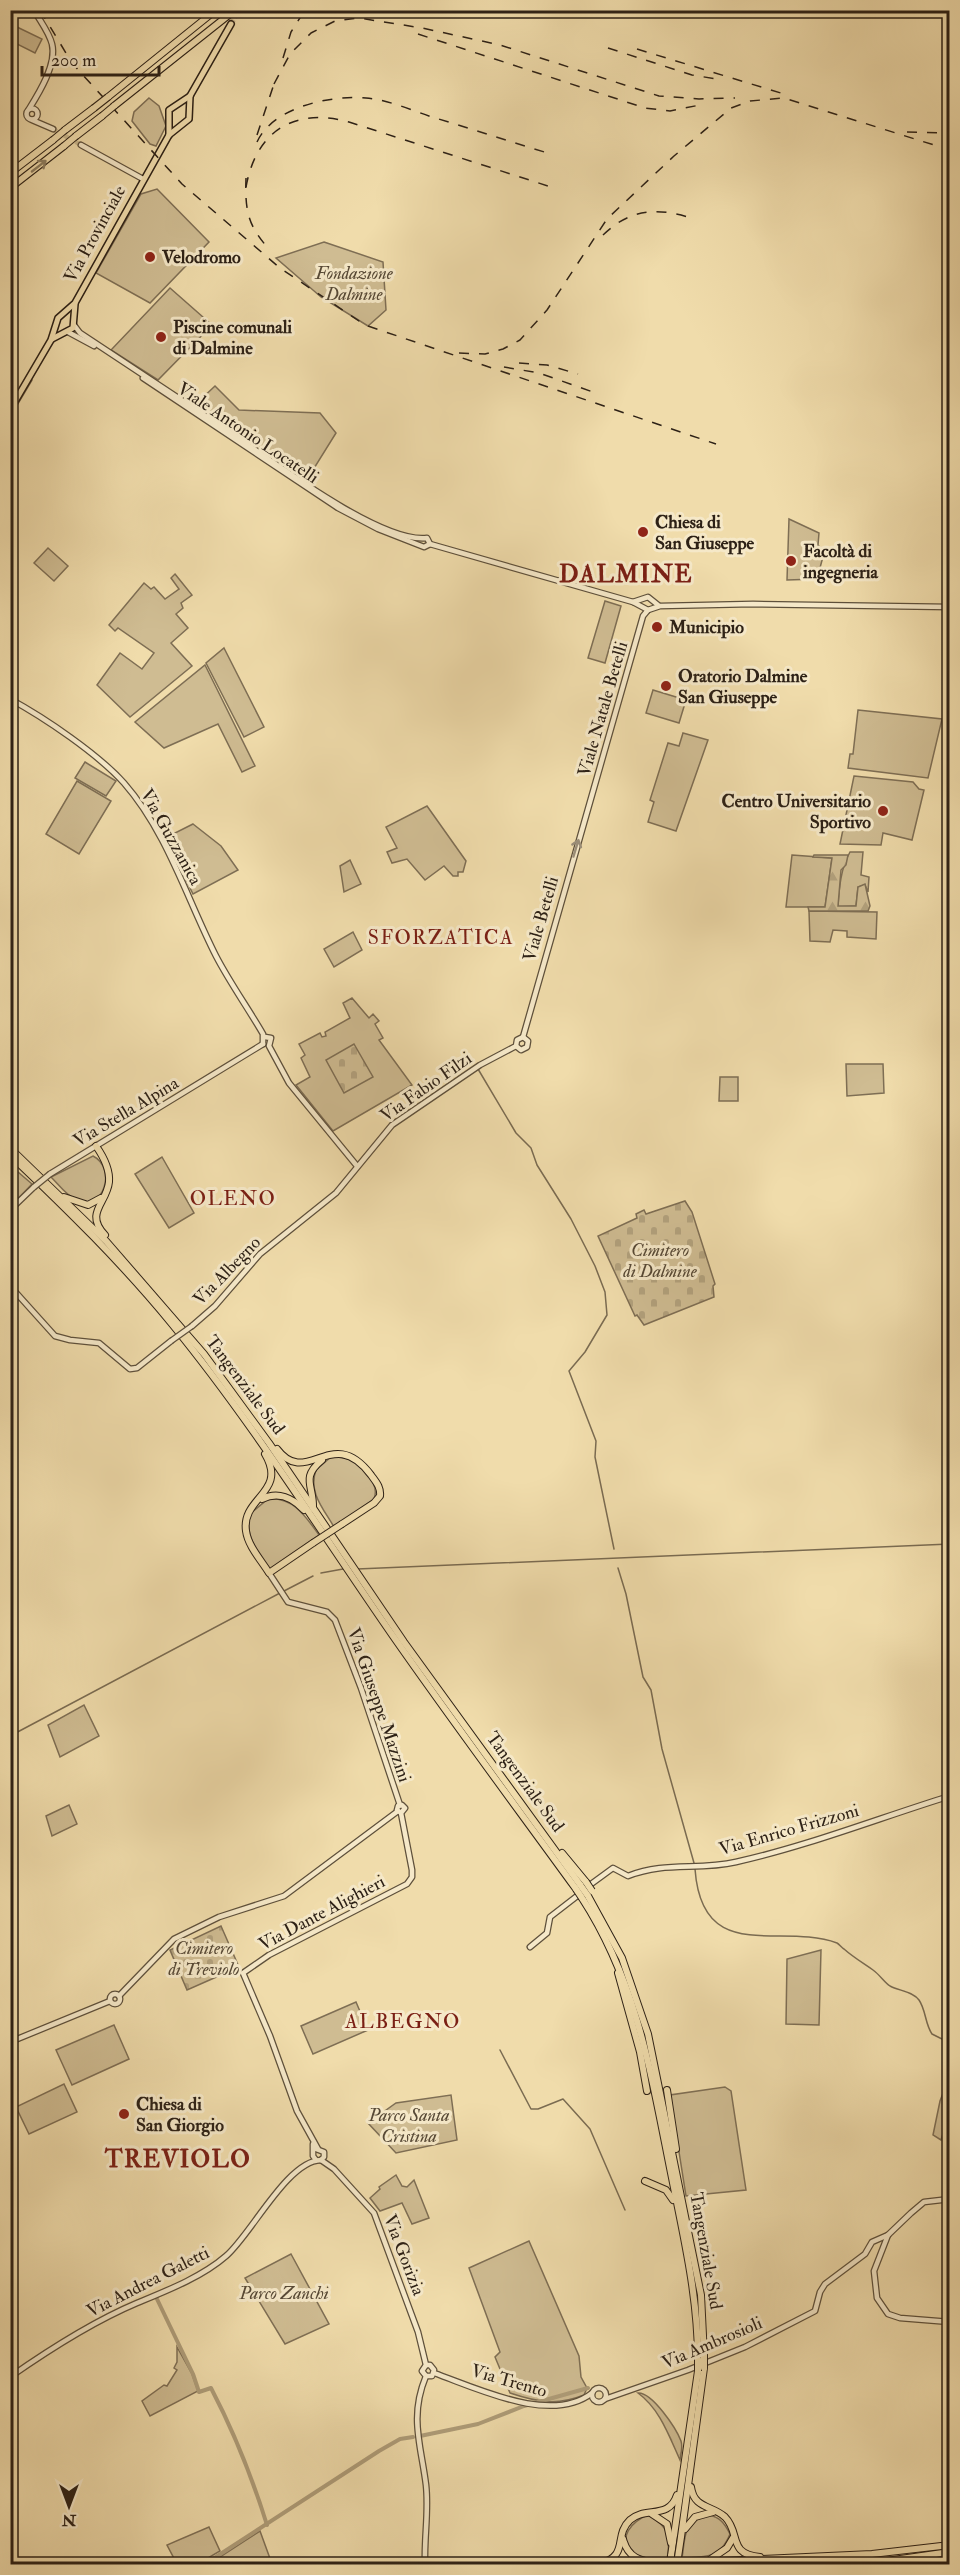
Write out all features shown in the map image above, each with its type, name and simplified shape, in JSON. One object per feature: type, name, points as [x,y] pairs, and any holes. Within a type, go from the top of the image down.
[{"type":"highway","points":[[10,173],[216,10]]},
{"type":"highway","points":[[11,188],[235,10]]},
{"type":"highway","points":[[96,1146],[96,1154],[102,1158],[109,1178],[96,1217],[106,1241]]},
{"type":"highway","name":"Tangenziale Sud","points":[[10,1148],[106,1241],[204,1354],[269,1443],[352,1566],[357,1579],[581,1886]]},
{"type":"highway","name":"Tangenziale Sud","points":[[10,1155],[61,1199],[170,1322],[237,1407],[344,1565],[357,1579],[581,1886],[614,1940],[637,1998],[648,2034],[701,2295],[701,2370],[690,2477],[677,2565]]},
{"type":"highway","points":[[10,1163],[61,1199],[88,1205],[104,1196]]},
{"type":"highway","points":[[237,1407],[272,1468],[269,1486],[254,1504],[247,1517],[246,1533],[269,1573],[376,1502],[380,1489],[355,1457],[344,1453],[327,1455],[307,1463],[300,1462],[289,1460],[269,1443]]},
{"type":"highway","points":[[313,1508],[309,1487],[310,1475],[315,1466],[327,1455]]},
{"type":"highway","points":[[254,1504],[271,1496],[281,1496],[292,1500],[303,1509],[333,1549]]},
{"type":"highway","points":[[581,1886],[587,1895],[597,1898]]},
{"type":"highway","name":"Tangenziale Sud","points":[[587,1895],[590,1910],[622,1974],[642,2032],[690,2268],[701,2358]]},
{"type":"highway","points":[[590,1910],[618,1973],[640,2052],[647,2091]]},
{"type":"highway","points":[[667,2090],[678,2160],[675,2164]]},
{"type":"highway","points":[[645,2181],[671,2194],[690,2268]]},
{"type":"highway","name":"Tangenziale Sud","points":[[670,2565],[701,2370]]},
{"type":"highway","points":[[690,2477],[692,2493],[696,2500],[725,2518],[738,2547],[746,2554],[782,2559]]},
{"type":"highway","points":[[600,2565],[609,2562],[617,2555],[630,2521],[641,2514],[664,2511],[671,2506],[676,2500],[682,2480]]},
{"type":"highway","points":[[681,2537],[691,2519],[703,2513],[713,2512]]},
{"type":"highway","points":[[650,2513],[667,2524],[672,2556]]},
{"type":"highway","points":[[623,2535],[628,2551],[635,2558],[665,2564]]},
{"type":"highway","points":[[705,2562],[720,2555],[733,2538]]},
{"type":"highway","points":[[654,2565],[899,2552],[950,2545]]},
{"type":"highway","points":[[794,2565],[886,2561],[950,2552]]},
{"type":"main road","points":[[169,135],[178,126],[187,122],[190,96],[231,24]]},
{"type":"main road","points":[[169,135],[170,110],[190,96]]},
{"type":"main road","points":[[178,104],[185,106],[189,112]]},
{"type":"main road","points":[[170,120],[178,126]]},
{"type":"main road","name":"Via Provinciale","points":[[10,410],[51,339],[57,326],[57,320],[75,303],[169,135]]},
{"type":"main road","name":"Via Provinciale","points":[[51,339],[65,332],[73,322],[75,303]]},
{"type":"main road","points":[[63,315],[69,315],[73,322]]},
{"type":"main road","points":[[57,326],[65,332]]},
{"type":"street","points":[[29,110],[33,109],[38,113],[51,128],[27,116],[29,110],[37,96],[53,50],[49,36],[34,10]]},
{"type":"street","points":[[32,120],[38,113],[37,96]]},
{"type":"street","points":[[81,145],[143,179]]},
{"type":"street","name":"Viale Antonio Locatelli","points":[[73,322],[86,336],[336,502],[388,530],[421,541]]},
{"type":"street","name":"Viale Antonio Locatelli","points":[[65,332],[77,334],[338,508],[380,530],[421,541],[428,538],[430,544],[646,606]]},
{"type":"street","points":[[646,606],[950,607]]},
{"type":"street","name":"Viale Natale Betelli","points":[[588,809],[646,606]]},
{"type":"street","name":"Via Guzzanica","points":[[10,699],[49,722],[125,784],[163,843],[223,968],[264,1037],[271,1038],[269,1046]]},
{"type":"street","name":"Viale Betelli","points":[[523,1037],[588,809]]},
{"type":"street","points":[[264,1037],[262,1044],[269,1046],[288,1080],[357,1166]]},
{"type":"street","name":"Via Fabio Filzi","points":[[523,1037],[528,1041],[527,1047],[521,1050],[516,1046],[517,1040],[523,1037]]},
{"type":"street","name":"Via Stella Alpina","points":[[10,1210],[50,1174],[262,1044]]},
{"type":"street","name":"Via Fabio Filzi","points":[[339,1189],[395,1123],[480,1065],[516,1046]]},
{"type":"street","name":"Via Albegno","points":[[10,1286],[55,1336],[99,1343],[125,1367],[134,1369],[215,1306],[260,1254],[339,1189]]},
{"type":"street","name":"Via Giuseppe Mazzini","points":[[269,1573],[285,1599],[291,1603],[332,1615],[361,1688],[400,1805],[399,1812],[412,1877]]},
{"type":"street","name":"Via Enrico Frizzoni","points":[[530,1947],[547,1933],[550,1917],[613,1868],[628,1876],[657,1866],[711,1867],[744,1860],[950,1796]]},
{"type":"street","points":[[10,2042],[110,2001],[112,1995],[119,1996],[174,1939],[219,1917],[284,1896],[399,1812]]},
{"type":"street","name":"Via Dante Alighieri","points":[[243,1973],[269,1955],[407,1884],[412,1877]]},
{"type":"street","name":"Via Gorizia","points":[[243,1973],[270,2036],[297,2111],[318,2155],[374,2214],[418,2332],[426,2365],[422,2371],[426,2376],[416,2408],[417,2435],[426,2484],[425,2565]]},
{"type":"street","name":"Via Andrea Galetti","points":[[10,2377],[77,2333],[137,2303],[153,2298],[226,2256],[271,2199],[318,2155]]},
{"type":"street","points":[[877,2250],[888,2235],[924,2202],[950,2199]]},
{"type":"street","points":[[877,2250],[872,2242],[888,2235]]},
{"type":"street","points":[[877,2240],[874,2268],[875,2288],[886,2312],[900,2318],[950,2322]]},
{"type":"street","name":"Via Ambrosioli","points":[[605,2399],[742,2348],[815,2311],[824,2285],[865,2254],[877,2250]]},
{"type":"street","points":[[426,2365],[432,2366],[434,2373],[426,2376]]},
{"type":"street","name":"Via Trento","points":[[434,2373],[518,2401],[551,2408],[594,2400]]},
{"type":"street","points":[[598,2388],[606,2392],[605,2399],[600,2402],[594,2400],[592,2393],[598,2388]]},
{"type":"street","name":"Via Ambrosioli","points":[[606,2392],[617,2394]]},
{"type":"street","name":"Via Trento","points":[[578,2402],[592,2393]]},
{"type":"green space","points":[[17,27],[42,39],[35,53],[11,41]]},
{"type":"green space","points":[[149,98],[159,106],[166,126],[156,146],[150,144],[132,121],[134,112]]},
{"type":"green space","name":"Velodromo","points":[[157,189],[209,242],[150,303],[96,273],[141,194]]},
{"type":"green space","name":"Fondazione Dalmine","points":[[324,242],[383,262],[386,310],[368,326],[321,297],[276,258]]},
{"type":"green space","name":"Piscine comunali di Dalmine","points":[[170,288],[212,325],[158,380],[111,350]]},
{"type":"green space","points":[[215,386],[239,410],[320,413],[336,433],[308,478],[196,404]]},
{"type":"green space","points":[[789,519],[819,533],[818,545],[824,553],[817,579],[787,580]]},
{"type":"green space","points":[[48,548],[68,566],[54,581],[34,563]]},
{"type":"green space","points":[[175,574],[192,595],[181,603],[183,608],[176,614],[188,628],[171,643],[192,666],[130,717],[97,685],[120,653],[142,669],[154,653],[118,628],[115,631],[109,625],[144,583],[151,589],[154,587],[165,599],[179,589],[171,578]]},
{"type":"green space","points":[[605,601],[621,606],[605,663],[588,658]]},
{"type":"green space","points":[[224,648],[264,727],[244,737],[206,663]]},
{"type":"green space","points":[[205,665],[255,766],[242,772],[218,724],[164,748],[135,722]]},
{"type":"green space","points":[[653,690],[686,700],[679,723],[646,713]]},
{"type":"green space","points":[[858,710],[942,719],[928,778],[848,768],[850,754],[853,754]]},
{"type":"green space","points":[[683,733],[708,740],[676,831],[648,822],[654,802],[650,800],[668,743],[679,746]]},
{"type":"green space","points":[[85,762],[116,781],[106,796],[75,778]]},
{"type":"green space","name":"Centro Universitario Sportivo","points":[[854,776],[913,782],[919,789],[924,790],[912,840],[883,833],[881,845],[840,844]]},
{"type":"green space","points":[[77,781],[111,801],[79,854],[46,834]]},
{"type":"green space","points":[[427,806],[466,861],[463,872],[458,872],[458,876],[453,876],[444,866],[425,880],[407,859],[392,863],[387,852],[397,848],[386,827]]},
{"type":"green space","points":[[193,824],[221,846],[238,870],[193,894],[165,838]]},
{"type":"green space","points":[[850,852],[863,852],[861,875],[869,877],[868,892],[865,885],[858,887],[856,906],[838,907],[841,878]]},
{"type":"green space","points":[[792,855],[832,858],[825,907],[786,907]]},
{"type":"green space","points":[[814,855],[848,855],[846,865],[841,870],[838,906],[856,906],[858,887],[865,884],[870,906],[868,911],[809,911],[808,907],[825,907],[832,858],[813,857]]},
{"type":"green space","points":[[350,860],[361,884],[344,892],[340,866]]},
{"type":"green space","points":[[809,911],[877,912],[876,939],[847,937],[847,931],[833,930],[830,942],[810,941]]},
{"type":"green space","points":[[353,932],[362,950],[334,967],[324,949]]},
{"type":"green space","points":[[352,998],[369,1018],[373,1014],[379,1021],[375,1024],[383,1038],[379,1040],[412,1085],[333,1131],[296,1085],[310,1077],[301,1058],[305,1055],[299,1044],[320,1033],[322,1037],[326,1036],[325,1032],[350,1018],[343,1003]]},
{"type":"green space","points":[[354,1044],[373,1077],[344,1093],[326,1060]]},
{"type":"green space","points":[[846,1064],[883,1064],[884,1093],[847,1096]]},
{"type":"green space","points":[[720,1077],[738,1077],[738,1101],[719,1101]]},
{"type":"green space","points":[[93,1156],[104,1170],[106,1179],[104,1187],[94,1200],[86,1202],[76,1200],[51,1177]]},
{"type":"green space","points":[[162,1157],[194,1213],[169,1228],[135,1174]]},
{"type":"green space","points":[[11,1166],[32,1184],[11,1206]]},
{"type":"green space","name":"Cimitero di Dalmine","points":[[685,1201],[692,1212],[715,1284],[713,1286],[714,1297],[644,1325],[637,1315],[635,1316],[598,1236],[637,1218],[636,1214],[644,1210],[646,1214]]},
{"type":"green space","points":[[332,1456],[356,1460],[371,1478],[375,1488],[374,1499],[334,1527],[318,1500],[314,1486],[316,1470]]},
{"type":"green space","points":[[268,1499],[285,1501],[292,1505],[304,1515],[319,1535],[269,1570],[256,1550],[249,1528],[251,1513]]},
{"type":"green space","points":[[84,1705],[99,1736],[60,1757],[48,1725]]},
{"type":"green space","points":[[69,1805],[77,1824],[52,1836],[46,1816]]},
{"type":"green space","name":"Cimitero di Treviolo","points":[[221,1926],[239,1967],[187,1990],[170,1950]]},
{"type":"green space","points":[[821,1950],[819,2025],[786,2024],[787,1959]]},
{"type":"green space","points":[[356,2002],[368,2030],[313,2054],[301,2026]]},
{"type":"green space","points":[[114,2025],[129,2059],[72,2085],[56,2050]]},
{"type":"green space","points":[[949,2078],[949,2113],[941,2140],[933,2135],[940,2101]]},
{"type":"green space","points":[[64,2084],[77,2112],[29,2134],[16,2107]]},
{"type":"green space","points":[[725,2087],[731,2091],[746,2190],[686,2196],[670,2095]]},
{"type":"green space","name":"Parco Santa Cristina","points":[[451,2095],[457,2140],[396,2153],[368,2123],[396,2103]]},
{"type":"green space","points":[[396,2175],[402,2186],[407,2187],[414,2180],[429,2218],[412,2224],[402,2203],[380,2211],[370,2198],[380,2189],[379,2187]]},
{"type":"green space","points":[[529,2241],[579,2356],[581,2377],[587,2388],[584,2395],[565,2401],[547,2402],[510,2393],[495,2357],[500,2352],[469,2268]]},
{"type":"green space","name":"Parco Zanchi","points":[[291,2254],[329,2324],[285,2344],[245,2278]]},
{"type":"green space","points":[[177,2347],[192,2374],[198,2391],[150,2416],[142,2401],[164,2385],[167,2386],[177,2370],[174,2368],[177,2362]]},
{"type":"green space","points":[[638,2393],[650,2398],[674,2428],[682,2443],[680,2460],[658,2415],[646,2399]]},
{"type":"green space","points":[[648,2515],[665,2529],[669,2545],[667,2561],[638,2556],[626,2542],[626,2536],[632,2526]]},
{"type":"green space","points":[[709,2515],[719,2519],[726,2527],[730,2534],[726,2542],[722,2548],[711,2555],[682,2558],[687,2530],[694,2522]]},
{"type":"green space","points":[[209,2527],[220,2551],[198,2564],[177,2564],[167,2545]]},
{"type":"green space","points":[[260,2531],[272,2564],[209,2564]]},
{"type":"waterway","points":[[10,417],[32,380]]},
{"type":"waterway","points":[[478,1069],[516,1133],[531,1148],[537,1165],[571,1219],[595,1266],[605,1292],[607,1315],[585,1352],[569,1371],[596,1441],[595,1457],[614,1549]]},
{"type":"waterway","points":[[357,1569],[950,1544]]},
{"type":"waterway","points":[[618,1568],[626,1594],[643,1677],[651,1690],[662,1749],[694,1863]]},
{"type":"waterway","points":[[321,1573],[343,1569]]},
{"type":"waterway","points":[[284,1591],[313,1576]]},
{"type":"waterway","points":[[10,1736],[280,1593]]},
{"type":"waterway","points":[[695,1869],[701,1899],[712,1919],[728,1930],[747,1934],[815,1938],[837,1943],[890,1986],[916,1997],[921,2004],[932,2034],[942,2039],[950,2038]]},
{"type":"waterway","points":[[500,2050],[531,2109],[538,2109],[563,2099],[590,2129],[625,2210]]},
{"type":"waterway","points":[[156,2297],[193,2374],[199,2392],[211,2388],[242,2455],[267,2525]]},
{"type":"waterway","points":[[420,2436],[478,2424],[524,2406],[588,2388]]},
{"type":"waterway","points":[[205,2564],[379,2451],[400,2439],[413,2437]]},
{"type":"tunnel","points":[[231,24],[239,10]]},
{"type":"tunnel","points":[[53,129],[81,145]]},
{"type":"railway","points":[[40,10],[72,63],[182,184],[280,268],[365,325],[716,444]]},
{"type":"railway","points":[[283,58],[291,32],[305,10]]},
{"type":"railway","points":[[274,84],[290,54],[311,33],[335,21],[359,18],[422,28],[500,45],[659,96],[699,99],[735,98]]},
{"type":"railway","points":[[418,34],[645,108],[670,111],[705,104]]},
{"type":"railway","points":[[608,48],[692,75],[723,80]]},
{"type":"railway","points":[[637,49],[784,94]]},
{"type":"railway","points":[[257,135],[276,78]]},
{"type":"railway","points":[[257,142],[265,130],[289,112],[320,101],[366,98],[391,103],[551,154]]},
{"type":"railway","points":[[459,353],[485,354],[503,349],[520,340],[547,310],[607,219],[674,156],[731,108],[750,101],[784,98],[950,150]]},
{"type":"railway","points":[[246,187],[251,168],[268,138],[295,121],[311,118],[329,118],[349,122],[548,186]]},
{"type":"railway","points":[[907,132],[950,133]]},
{"type":"railway","points":[[246,178],[249,216],[256,232],[269,249]]},
{"type":"railway","points":[[603,235],[622,220],[642,213],[664,212],[688,217]]},
{"type":"railway","points":[[519,363],[547,365],[578,374]]},
{"type":"railway","points":[[504,367],[539,373],[593,392]]},
{"type":"place","name":"Velodromo","points":[[150,257]]},
{"type":"place","name":"Piscine comunali di Dalmine","points":[[161,337]]},
{"type":"place","name":"Chiesa di San Giuseppe","points":[[643,532]]},
{"type":"place","name":"Facoltà di ingegneria","points":[[791,561]]},
{"type":"place","name":"Municipio","points":[[657,627]]},
{"type":"place","name":"Oratorio Dalmine San Giuseppe","points":[[666,686]]},
{"type":"place","name":"Centro Universitario Sportivo","points":[[883,811]]},
{"type":"place","name":"Chiesa di San Giorgio","points":[[124,2114]]},
{"type":"district","name":"DALMINE","points":[[626,574]]},
{"type":"district","name":"SFORZATICA","points":[[441,937]]},
{"type":"district","name":"OLENO","points":[[233,1198]]},
{"type":"district","name":"ALBEGNO","points":[[403,2021]]},
{"type":"district","name":"TREVIOLO","points":[[178,2159]]}]
